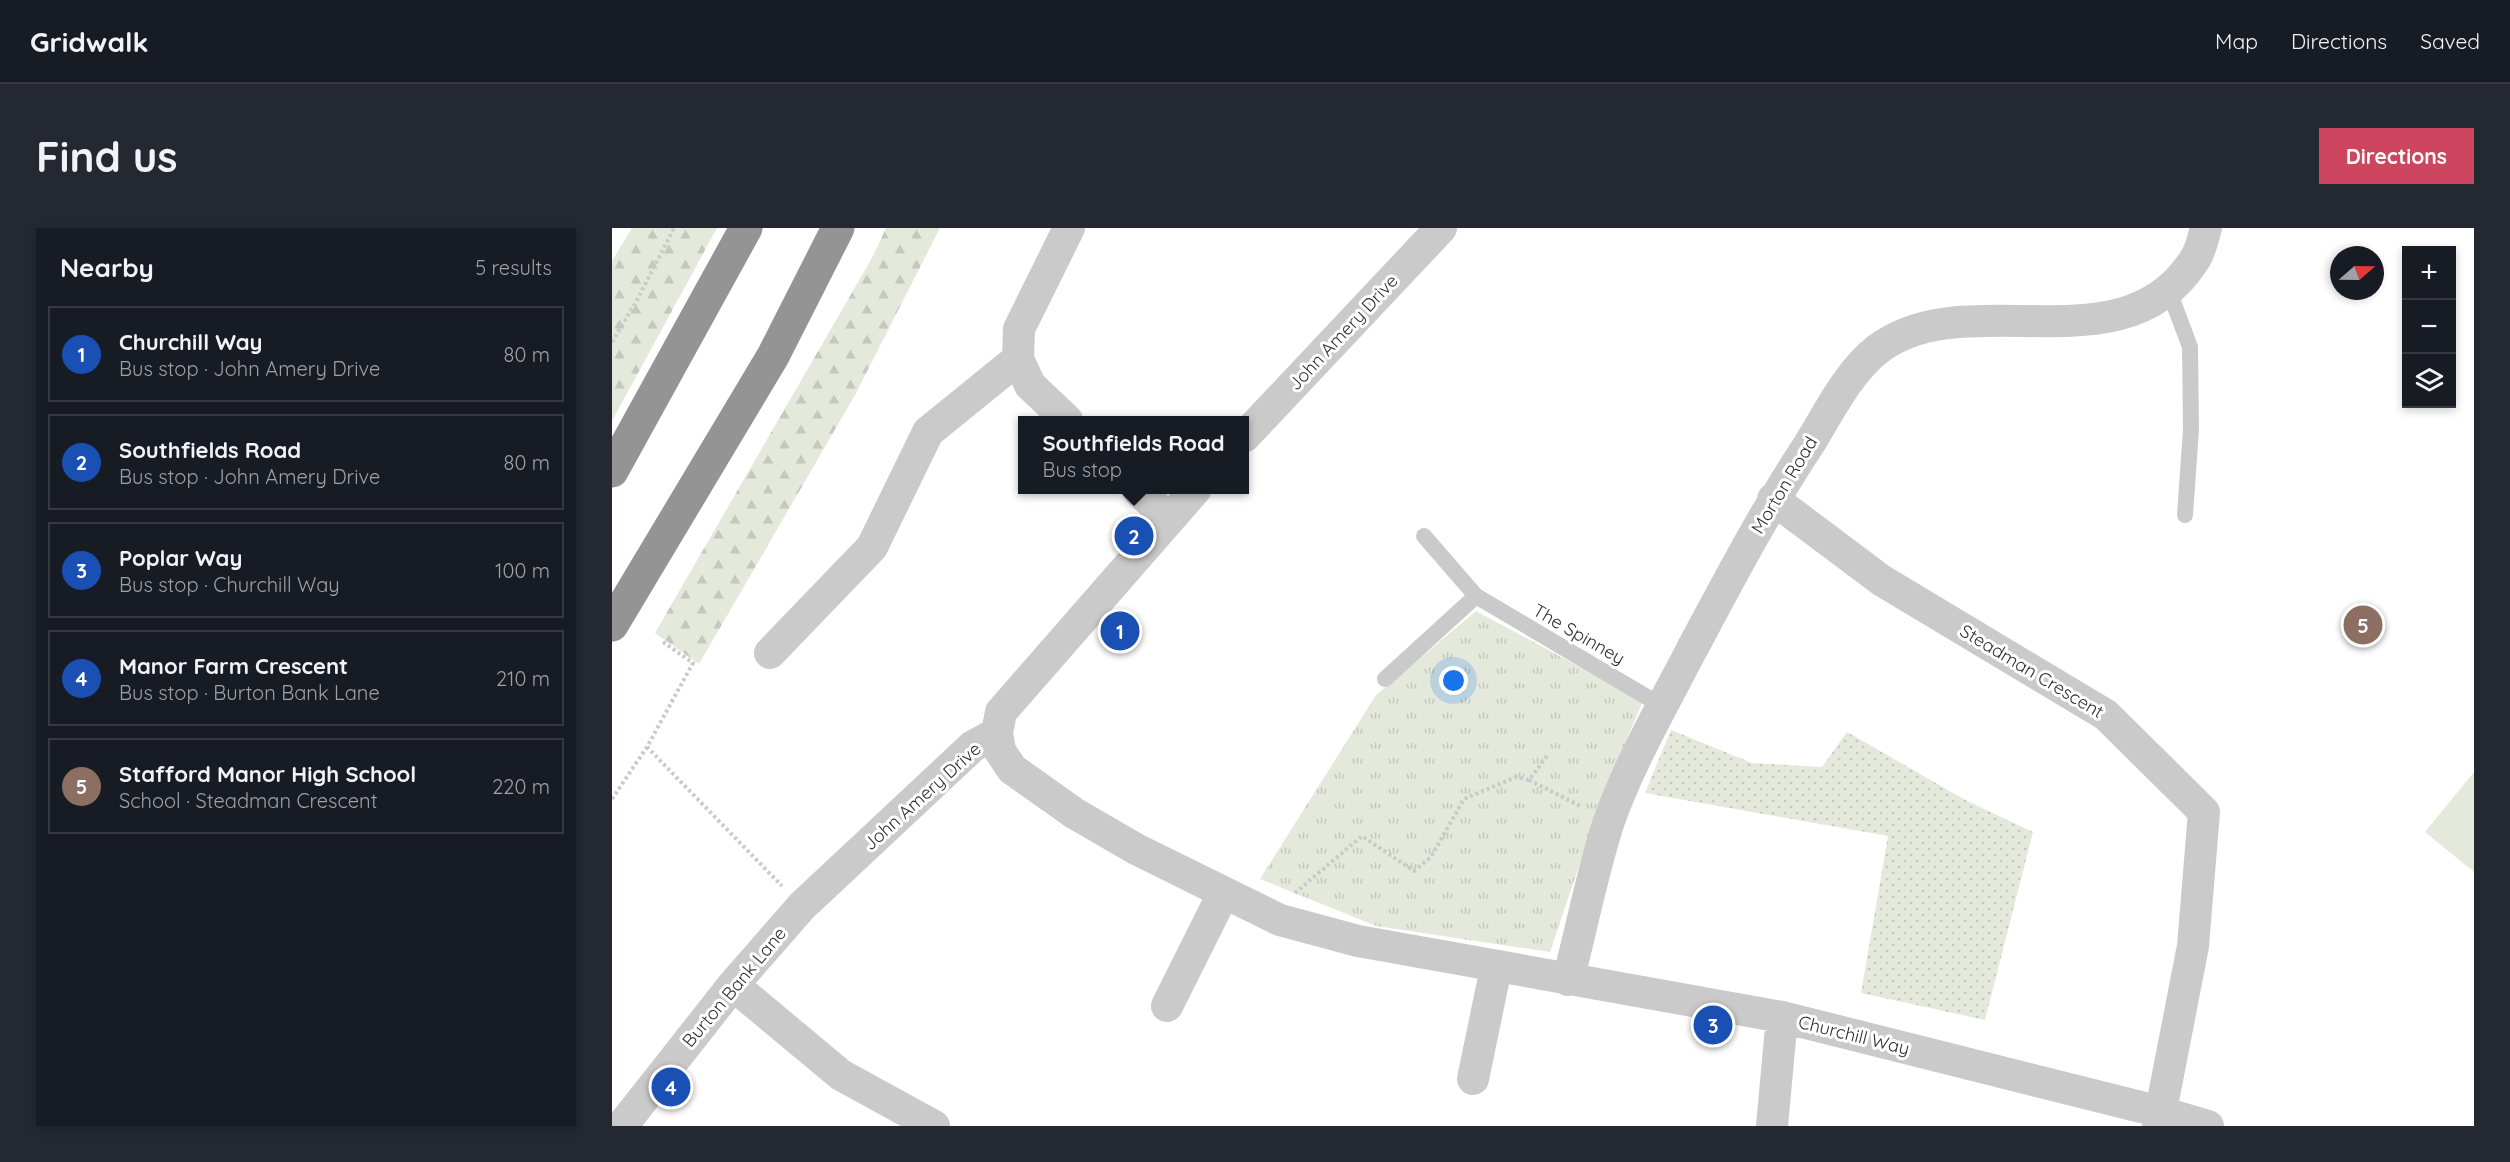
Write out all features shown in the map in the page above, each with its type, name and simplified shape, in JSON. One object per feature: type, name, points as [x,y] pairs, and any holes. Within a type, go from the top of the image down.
[{"type":"highway","points":[[612,471],[746,228]]},
{"type":"highway","points":[[612,625],[773,356],[838,228]]},
{"type":"street","points":[[1063,416],[1030,385],[1017,359],[1019,329],[1070,228]]},
{"type":"street","name":"John Amery Drive","points":[[1249,432],[1441,228]]},
{"type":"street","name":"Morton Road","points":[[1568,980],[1610,821],[1662,706],[1773,499],[1855,374],[1878,349],[1919,328],[1985,321],[2095,320],[2136,309],[2169,291],[2196,258],[2206,228]]},
{"type":"street","points":[[770,653],[872,547],[928,432],[1017,359]]},
{"type":"street","points":[[1143,494],[1168,518]]},
{"type":"street","name":"John Amery Drive","points":[[802,906],[973,746],[997,733],[1001,712],[1190,494]]},
{"type":"street","name":"Steadman Crescent","points":[[1773,499],[1881,580],[2106,716],[2204,812],[2193,946],[2160,1119]]},
{"type":"street","name":"Churchill Way","points":[[997,733],[1000,751],[1012,769],[1065,807],[1136,849],[1280,920],[1332,936],[1496,968],[1782,1017],[2160,1119],[2208,1126]]},
{"type":"street","points":[[1167,1006],[1224,894]]},
{"type":"street","name":"Burton Bank Lane","points":[[622,1126],[733,985],[802,906]]},
{"type":"street","points":[[1473,1079],[1496,968]]},
{"type":"street","points":[[733,985],[841,1075],[934,1126]]},
{"type":"street","points":[[1772,1126],[1782,1017]]},
{"type":"lane","points":[[2169,291],[2190,347],[2191,429],[2185,515]]},
{"type":"lane","name":"The Spinney","points":[[1424,536],[1476,596],[1662,706]]},
{"type":"lane","points":[[1385,679],[1476,596]]},
{"type":"path","points":[[612,342],[636,302],[674,228]]},
{"type":"path","points":[[612,799],[647,747],[693,663],[663,642]]},
{"type":"path","points":[[647,747],[802,906]]},
{"type":"path","points":[[1529,780],[1547,756]]},
{"type":"path","points":[[1280,920],[1297,889],[1362,836],[1414,871],[1431,857],[1464,799],[1516,777],[1529,780],[1610,821]]},
{"type":"green space","points":[[632,228],[717,228],[612,421],[612,261]]},
{"type":"green space","points":[[886,228],[940,228],[855,395],[699,664],[655,633],[872,258]]},
{"type":"green space","points":[[1476,611],[1643,701],[1603,795],[1550,952],[1376,926],[1260,879],[1376,695]]},
{"type":"green space","points":[[1671,730],[1752,763],[1822,767],[1847,732],[1967,801],[2033,832],[1985,1020],[1861,993],[1888,836],[1645,793]]},
{"type":"green space","points":[[2474,772],[2474,872],[2425,832]]},
{"type":"place","name":"Southfields Road","points":[[1134,536]]},
{"type":"place","name":"Stafford Manor High School","points":[[2363,625]]},
{"type":"place","name":"Churchill Way","points":[[1120,631]]},
{"type":"place","name":"Poplar Way","points":[[1713,1025]]},
{"type":"place","name":"Manor Farm Crescent","points":[[671,1087]]}]
